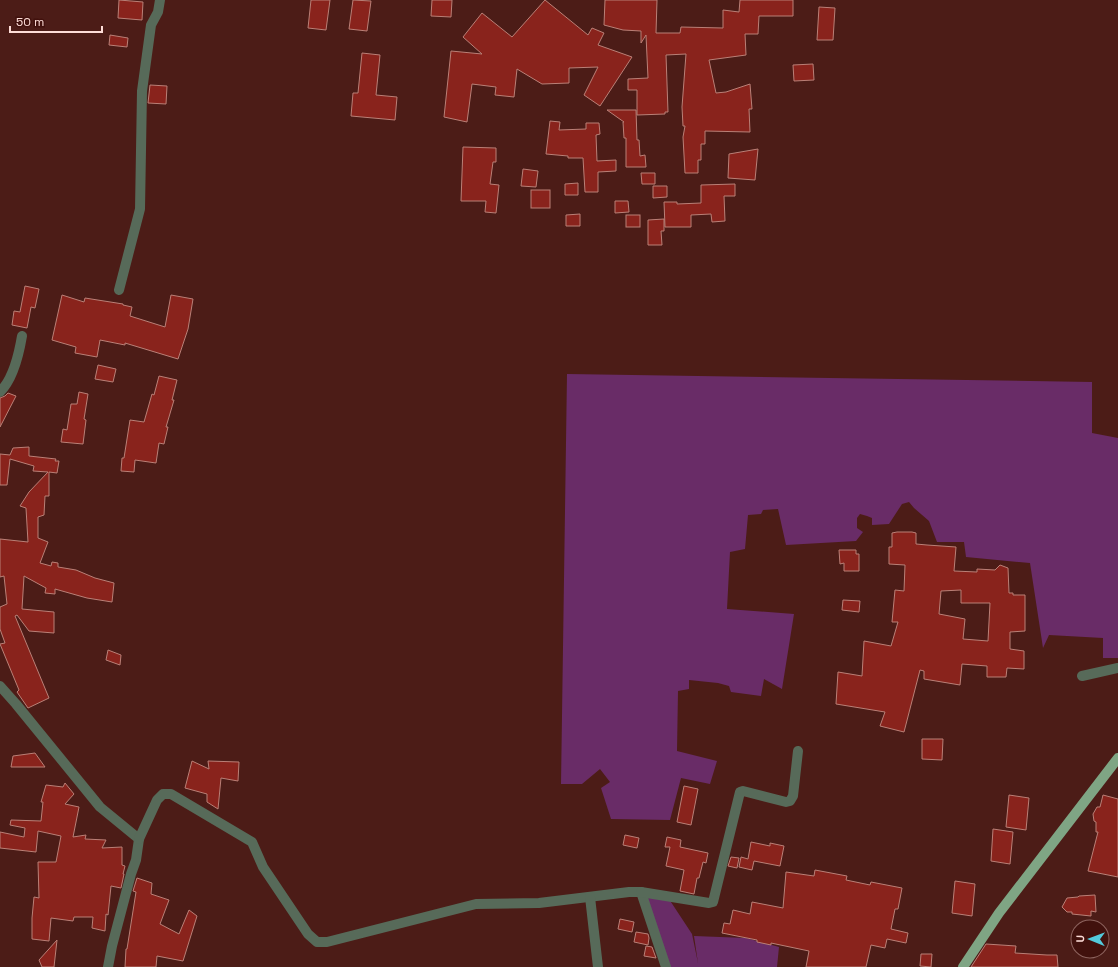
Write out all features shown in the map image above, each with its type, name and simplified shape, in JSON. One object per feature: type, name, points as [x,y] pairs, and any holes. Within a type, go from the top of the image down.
[{"type":"main road","points":[[963,967],[999,913],[1118,758]]},
{"type":"street","points":[[119,290],[140,209],[142,91],[151,25],[158,12],[160,0]]},
{"type":"street","points":[[0,392],[5,388],[11,376],[19,353],[22,336]]},
{"type":"street","points":[[1082,676],[1118,668]]},
{"type":"street","points":[[0,686],[100,807],[139,839]]},
{"type":"street","points":[[108,967],[112,946],[136,860],[139,839],[157,800],[163,794],[171,794],[252,842],[263,867],[308,934],[317,942],[327,942],[476,904],[539,903],[629,892],[641,892],[709,903],[713,902],[740,792],[743,791],[786,802],[790,801],[793,796],[798,751]]},
{"type":"street","points":[[641,892],[666,967]]},
{"type":"street","points":[[590,897],[598,967]]},
{"type":"shaded area","points":[[567,374],[1092,382],[1092,433],[1118,438],[1118,658],[1103,658],[1103,638],[1049,635],[1043,648],[1030,563],[966,557],[964,542],[937,542],[929,521],[909,502],[902,504],[889,524],[872,525],[872,518],[860,514],[857,518],[857,528],[863,532],[856,541],[786,545],[778,509],[763,510],[761,514],[748,515],[745,549],[730,552],[727,609],[794,614],[782,689],[764,679],[761,696],[731,692],[729,686],[718,683],[689,680],[689,689],[678,691],[677,751],[717,761],[710,784],[681,778],[670,820],[611,819],[601,788],[610,782],[600,769],[582,784],[561,784]]},
{"type":"shaded area","points":[[644,895],[667,896],[692,934],[698,963],[694,936],[746,938],[779,947],[777,967],[668,967]]},
{"type":"building","points":[[119,0],[143,2],[142,20],[118,18]]},
{"type":"building","points":[[311,0],[330,0],[326,30],[308,28]]},
{"type":"building","points":[[353,0],[371,1],[367,31],[349,29]]},
{"type":"building","points":[[432,0],[452,0],[451,17],[431,16]]},
{"type":"building","points":[[545,0],[588,35],[592,28],[604,33],[598,45],[632,57],[600,106],[584,95],[598,67],[569,68],[569,83],[542,84],[517,69],[514,97],[495,95],[496,87],[472,84],[467,122],[444,117],[451,51],[482,54],[463,37],[482,13],[512,37]]},
{"type":"building","points":[[605,0],[657,0],[656,33],[680,33],[681,27],[723,28],[723,10],[739,12],[740,0],[793,0],[793,16],[759,16],[758,34],[745,34],[746,55],[709,60],[716,93],[726,92],[750,84],[752,109],[749,109],[750,132],[705,131],[705,144],[701,144],[701,160],[698,160],[698,173],[685,173],[683,137],[685,126],[683,126],[682,107],[686,54],[666,55],[668,112],[665,112],[665,114],[637,115],[637,90],[628,90],[628,79],[648,78],[646,35],[641,43],[641,31],[623,30],[604,25]]},
{"type":"building","points":[[819,7],[835,8],[833,40],[817,40]]},
{"type":"building","points":[[110,35],[128,38],[127,47],[109,45]]},
{"type":"building","points":[[362,53],[380,55],[376,95],[397,97],[395,120],[351,116],[353,93],[358,93]]},
{"type":"building","points":[[813,64],[814,80],[794,81],[793,65]]},
{"type":"building","points":[[150,85],[167,86],[166,104],[148,103]]},
{"type":"building","points":[[607,110],[636,110],[637,140],[639,140],[640,156],[645,155],[646,167],[626,167],[626,138],[624,138],[624,122]]},
{"type":"building","points":[[550,121],[560,122],[559,130],[586,129],[586,123],[599,123],[600,134],[596,135],[597,161],[616,160],[616,171],[598,172],[598,192],[585,192],[583,158],[568,158],[568,156],[546,154]]},
{"type":"building","points":[[463,147],[496,148],[496,162],[493,162],[490,184],[499,185],[496,213],[485,212],[486,201],[461,201]]},
{"type":"building","points":[[758,149],[755,180],[728,178],[729,154]]},
{"type":"building","points":[[523,169],[538,171],[536,187],[521,186]]},
{"type":"building","points":[[641,173],[655,173],[655,184],[642,184]]},
{"type":"building","points":[[578,183],[578,195],[565,195],[565,184]]},
{"type":"building","points":[[735,184],[735,196],[724,196],[725,221],[712,222],[711,214],[691,215],[691,227],[665,227],[664,202],[677,202],[677,204],[701,203],[701,185]]},
{"type":"building","points":[[653,186],[667,186],[667,197],[653,198]]},
{"type":"building","points":[[531,190],[550,190],[550,208],[531,208]]},
{"type":"building","points":[[615,201],[628,201],[629,212],[615,213]]},
{"type":"building","points":[[580,214],[580,226],[566,226],[566,215]]},
{"type":"building","points":[[626,215],[640,215],[640,227],[626,227]]},
{"type":"building","points":[[664,219],[664,231],[661,231],[662,245],[648,245],[648,220]]},
{"type":"building","points":[[25,286],[39,289],[35,308],[31,307],[27,328],[12,325],[14,311],[20,312]]},
{"type":"building","points":[[62,295],[84,302],[85,298],[123,304],[132,307],[130,316],[165,327],[171,295],[193,299],[188,329],[178,359],[125,343],[125,345],[100,340],[97,357],[75,353],[76,347],[52,340]]},
{"type":"building","points":[[98,365],[116,369],[113,382],[95,379]]},
{"type":"building","points":[[159,376],[177,380],[172,400],[174,400],[166,427],[168,427],[164,444],[159,443],[156,463],[135,460],[134,472],[121,471],[122,458],[124,458],[130,420],[144,422]]},
{"type":"building","points":[[79,392],[88,394],[84,419],[86,420],[83,444],[61,442],[63,429],[67,430],[71,404],[77,404]]},
{"type":"building","points":[[8,393],[16,396],[0,427],[0,398]]},
{"type":"building","points":[[29,447],[29,456],[56,459],[55,461],[59,461],[57,473],[49,472],[49,496],[45,496],[44,515],[38,517],[38,538],[48,542],[40,563],[51,566],[52,562],[58,563],[58,567],[76,570],[95,578],[114,583],[112,602],[87,598],[55,589],[55,594],[45,593],[46,588],[24,576],[22,609],[54,612],[54,633],[29,631],[17,615],[15,616],[49,698],[28,708],[17,692],[19,690],[0,644],[5,643],[0,629],[0,607],[7,604],[4,576],[0,577],[0,539],[28,542],[26,508],[20,506],[29,492],[48,472],[33,471],[34,466],[10,459],[7,485],[0,485],[0,454],[10,455],[13,448]]},
{"type":"building","points":[[892,533],[916,533],[916,544],[956,547],[954,571],[977,572],[977,569],[995,570],[1000,565],[1008,568],[1009,593],[1013,593],[1013,595],[1025,595],[1025,631],[1010,632],[1010,649],[1024,651],[1024,669],[1007,668],[1006,677],[987,677],[987,666],[962,664],[960,685],[924,679],[924,671],[920,670],[904,732],[880,726],[885,712],[836,704],[838,672],[862,676],[864,641],[891,646],[898,622],[892,622],[895,590],[904,591],[905,565],[889,564],[889,547],[892,547]],"holes":[[[961,590],[961,603],[990,603],[988,641],[963,639],[965,619],[939,614],[941,591]]]},
{"type":"building","points":[[839,550],[856,550],[856,554],[859,554],[859,571],[844,571],[844,563],[840,564]]},
{"type":"building","points":[[843,600],[860,601],[859,612],[842,610]]},
{"type":"building","points":[[108,650],[121,655],[120,665],[106,660]]},
{"type":"building","points":[[922,739],[943,739],[942,760],[922,759]]},
{"type":"building","points":[[35,753],[45,767],[11,767],[13,756]]},
{"type":"building","points":[[192,761],[209,769],[208,761],[239,762],[238,781],[221,778],[218,809],[207,802],[207,794],[185,788]]},
{"type":"building","points":[[65,783],[74,794],[65,804],[79,807],[73,837],[86,835],[85,839],[106,840],[102,848],[122,847],[122,865],[125,866],[124,874],[121,888],[111,886],[108,915],[106,914],[105,931],[92,928],[93,917],[74,917],[73,921],[51,918],[49,941],[32,939],[34,897],[39,898],[38,862],[56,862],[61,836],[38,831],[36,852],[0,848],[0,832],[24,837],[25,828],[10,825],[11,820],[41,821],[43,802],[41,802],[46,785],[63,787]]},
{"type":"building","points":[[684,786],[698,789],[691,825],[677,822]]},
{"type":"building","points":[[1009,795],[1029,798],[1026,830],[1006,827]]},
{"type":"building","points":[[1103,795],[1118,799],[1118,877],[1088,871],[1098,832],[1096,832],[1096,822],[1094,821],[1093,814],[1097,807],[1100,807]]},
{"type":"building","points":[[993,829],[1013,832],[1010,864],[991,861]]},
{"type":"building","points":[[625,835],[639,838],[637,848],[623,845]]},
{"type":"building","points":[[667,837],[681,840],[680,847],[708,853],[706,863],[703,862],[699,878],[697,878],[694,894],[680,891],[684,870],[666,866],[670,847],[665,847]]},
{"type":"building","points":[[751,842],[770,846],[770,843],[784,846],[780,866],[754,861],[752,870],[739,867],[741,857],[748,859]]},
{"type":"building","points":[[731,857],[739,858],[737,868],[728,866]]},
{"type":"building","points":[[815,870],[847,876],[846,880],[870,885],[871,882],[902,888],[898,909],[895,909],[891,929],[908,933],[906,943],[887,939],[885,948],[871,945],[866,967],[806,967],[809,951],[771,943],[771,945],[757,942],[757,940],[722,933],[724,923],[730,924],[733,910],[750,914],[752,902],[783,908],[786,872],[814,876]]},
{"type":"building","points":[[137,878],[152,883],[151,894],[169,900],[160,924],[179,934],[189,910],[197,916],[183,961],[157,956],[156,967],[125,967],[126,949],[136,892],[133,891]]},
{"type":"building","points":[[955,881],[975,884],[972,916],[952,913]]},
{"type":"building","points":[[1095,895],[1096,912],[1091,911],[1091,916],[1072,914],[1072,912],[1067,912],[1062,907],[1067,898]]},
{"type":"building","points":[[620,919],[634,922],[632,932],[618,929]]},
{"type":"building","points":[[636,932],[648,934],[648,945],[634,942]]},
{"type":"building","points":[[57,940],[54,967],[42,967],[39,960]]},
{"type":"building","points":[[986,944],[1016,946],[1015,953],[1057,955],[1058,967],[971,967]]},
{"type":"building","points":[[646,946],[652,947],[656,958],[644,956]]},
{"type":"building","points":[[921,954],[932,954],[931,967],[920,966]]}]
